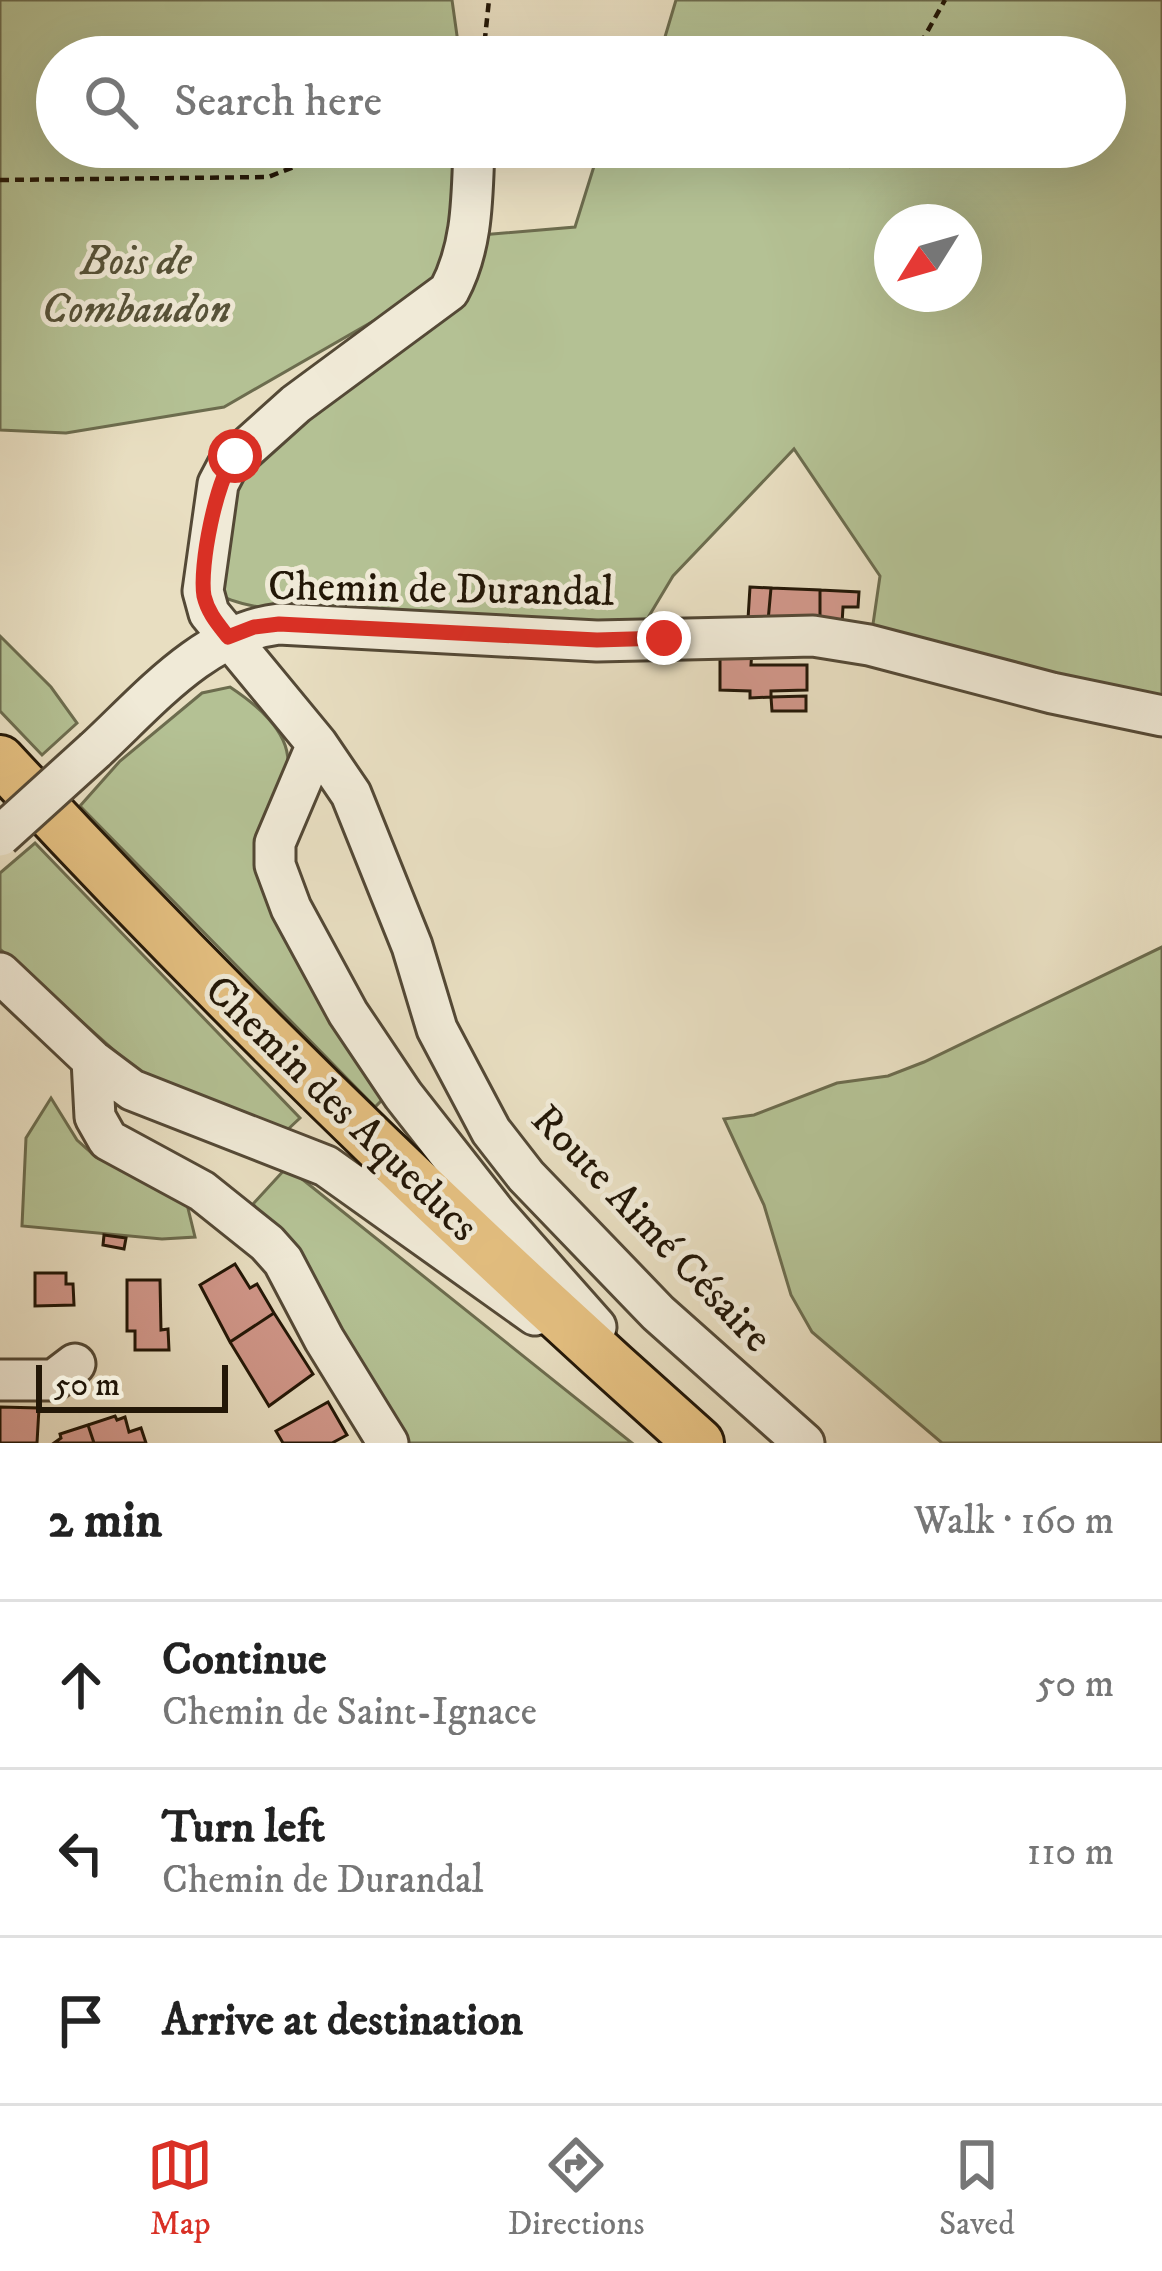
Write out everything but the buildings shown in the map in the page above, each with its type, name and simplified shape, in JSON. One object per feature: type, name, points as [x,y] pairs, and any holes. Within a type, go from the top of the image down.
[{"type":"main road","name":"Chemin des Aqueducs","points":[[0,760],[370,1137],[683,1429]]},
{"type":"street","name":"Route Aimé Césaire","points":[[473,168],[468,241],[463,266],[449,291],[235,456],[218,484],[203,590],[209,613],[317,744],[351,794],[412,946],[437,1029],[491,1131],[526,1177],[658,1312],[804,1443]]},
{"type":"street","name":"Chemin de Durandal","points":[[0,836],[177,674],[228,637],[279,624],[597,640],[813,636],[868,644],[1052,693],[1162,716]]},
{"type":"street","points":[[317,744],[275,843],[275,866],[291,908],[348,1013],[403,1095],[455,1163],[683,1429]]},
{"type":"street","points":[[285,818],[314,797],[351,794]]},
{"type":"street","points":[[0,973],[114,1078],[156,1102],[326,1166],[482,1280],[615,1368]]},
{"type":"street","points":[[92,1060],[95,1117],[108,1140],[202,1191],[267,1243],[283,1261],[388,1443]]},
{"type":"street","points":[[0,1380],[54,1380],[75,1364]]},
{"type":"path","points":[[485,36],[489,0]]},
{"type":"path","points":[[924,36],[944,0]]},
{"type":"path","points":[[0,180],[268,177],[291,168]]},
{"type":"green space","name":"Bois de Combaudon","points":[[0,0],[452,0],[457,36],[36,36],[36,168],[462,168],[443,281],[224,407],[66,433],[0,430]]},
{"type":"green space","points":[[676,0],[1162,0],[1162,700],[872,631],[880,576],[794,449],[673,576],[643,626],[351,617],[244,604],[217,593],[226,491],[481,235],[575,227],[593,168],[1126,168],[1126,36],[665,36]]},
{"type":"green space","points":[[0,636],[51,687],[77,723],[42,755],[0,711]]},
{"type":"green space","points":[[230,687],[268,718],[286,750],[285,777],[263,826],[389,1093],[375,1107],[80,806],[120,761],[202,693]]},
{"type":"green space","points":[[35,843],[300,1118],[285,1132],[143,1076],[0,949],[0,873]]},
{"type":"green space","points":[[1162,947],[1162,1443],[942,1443],[812,1332],[791,1295],[764,1205],[724,1119],[754,1115],[837,1083],[888,1076],[924,1062]]},
{"type":"green space","points":[[51,1098],[77,1140],[96,1157],[185,1196],[195,1237],[162,1239],[22,1226],[26,1138]]},
{"type":"green space","points":[[287,1167],[632,1443],[404,1443],[301,1269],[253,1204]]},
{"type":"route","points":[[235,456],[218,484],[203,590],[209,613],[228,637],[279,624],[597,640],[664,638]]}]
